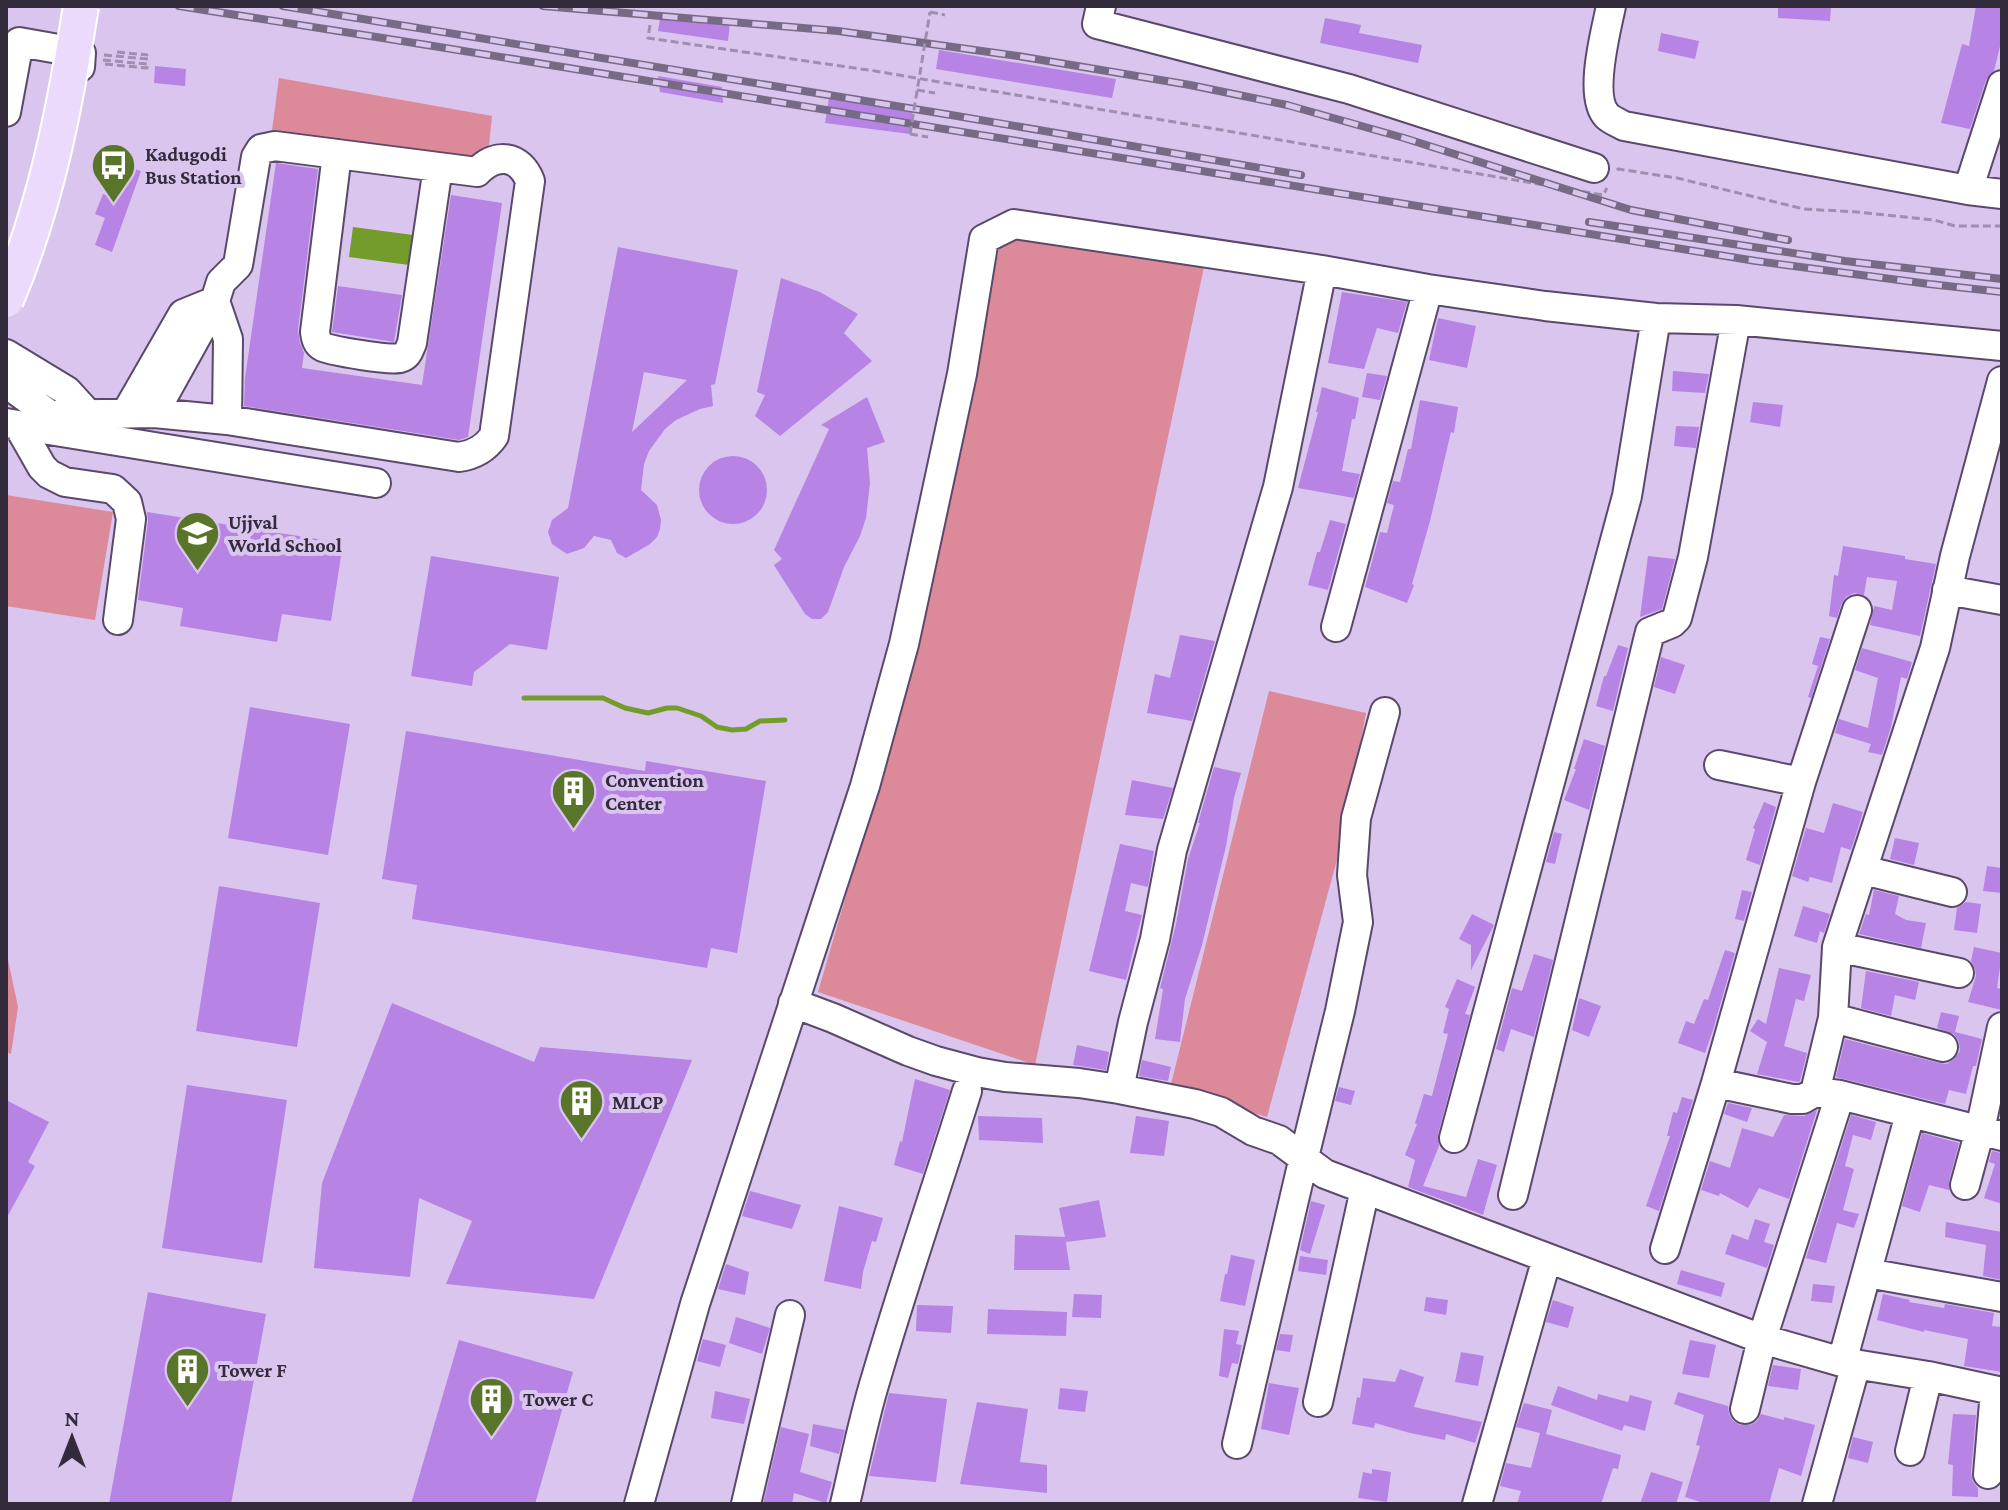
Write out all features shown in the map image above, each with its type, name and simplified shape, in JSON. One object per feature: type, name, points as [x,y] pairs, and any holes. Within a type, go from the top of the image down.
[{"type":"main road","points":[[6,257],[37,165],[64,6]]},
{"type":"main road","points":[[6,300],[38,212],[51,164],[66,101],[81,6]]},
{"type":"street","points":[[1101,6],[1097,24],[1349,89],[1607,173]]},
{"type":"street","points":[[1611,6],[1599,64],[1600,103],[1607,116],[1624,126],[2002,194]]},
{"type":"street","points":[[6,112],[11,54],[19,42],[81,53],[81,87],[53,203],[6,317]]},
{"type":"street","points":[[1968,190],[2002,85]]},
{"type":"street","points":[[6,383],[50,415],[140,413],[196,417],[459,457],[474,453],[494,436],[530,181],[522,166],[507,159],[490,161],[477,172],[275,146],[261,149],[256,157],[238,265],[221,282],[210,312]]},
{"type":"street","points":[[337,154],[316,340],[321,347],[390,359],[406,355],[412,343],[438,167]]},
{"type":"street","points":[[530,181],[542,179],[546,192],[534,270]]},
{"type":"street","points":[[639,1504],[695,1304],[865,786],[904,644],[962,374],[984,239],[1014,224],[1545,306],[1656,318],[1736,320],[2002,346]]},
{"type":"street","points":[[1119,1089],[1155,939],[1172,850],[1278,487],[1322,270]]},
{"type":"street","points":[[1336,627],[1428,289]]},
{"type":"street","points":[[140,413],[183,314],[210,312]]},
{"type":"street","points":[[210,312],[228,339],[227,420]]},
{"type":"street","points":[[1454,1138],[1627,496],[1656,318]]},
{"type":"street","points":[[1513,1195],[1650,632],[1677,618],[1689,572],[1736,320]]},
{"type":"street","points":[[6,354],[67,391],[88,414]]},
{"type":"street","points":[[1745,1409],[1827,1094],[1837,947],[1935,648],[1958,541],[2002,381]]},
{"type":"street","points":[[196,417],[207,437],[327,456]]},
{"type":"street","points":[[12,424],[376,483]]},
{"type":"street","points":[[12,424],[49,474],[65,482],[113,489],[127,502],[131,519],[118,620]]},
{"type":"street","points":[[1947,590],[2002,600]]},
{"type":"street","points":[[1665,1249],[1716,1083],[1801,782],[1857,610]]},
{"type":"street","points":[[1237,1444],[1340,1011],[1358,922],[1352,875],[1356,818],[1385,712]]},
{"type":"street","points":[[1719,765],[1801,782]]},
{"type":"street","points":[[1863,870],[1952,892]]},
{"type":"street","points":[[1837,947],[1959,973]]},
{"type":"street","points":[[793,1003],[908,1051],[977,1072],[1119,1089],[1221,1112],[1253,1131],[1279,1140],[1325,1174],[1762,1339],[1849,1363],[1998,1392],[1988,1474]]},
{"type":"street","points":[[1833,1018],[1943,1047]]},
{"type":"street","points":[[1965,1185],[1991,1133],[2002,1027]]},
{"type":"street","points":[[1716,1083],[1792,1099],[1827,1094],[1991,1133]]},
{"type":"street","points":[[845,1504],[874,1383],[967,1091]]},
{"type":"street","points":[[1817,1504],[1867,1273],[1910,1114]]},
{"type":"street","points":[[1318,1402],[1365,1189]]},
{"type":"street","points":[[1477,1504],[1547,1258]]},
{"type":"street","points":[[1867,1273],[2002,1297]]},
{"type":"street","points":[[746,1504],[790,1315]]},
{"type":"street","points":[[1910,1451],[1928,1376]]},
{"type":"path","points":[[928,137],[910,134],[930,12],[945,15]]},
{"type":"path","points":[[650,25],[648,38],[875,71],[1603,195],[1607,173],[1677,178],[1804,209],[1934,220],[1955,226],[2002,226]]},
{"type":"path","points":[[104,64],[147,68],[147,64],[96,56],[148,59],[148,55],[117,52]]},
{"type":"path","points":[[917,90],[935,93]]},
{"type":"shaded area","points":[[279,78],[492,116],[489,146],[475,158],[272,130]]},
{"type":"shaded area","points":[[353,227],[413,235],[409,265],[349,257]]},
{"type":"shaded area","points":[[1002,233],[1204,267],[1035,1065],[818,992],[913,665]]},
{"type":"shaded area","points":[[6,495],[113,512],[95,620],[6,606]]},
{"type":"shaded area","points":[[1269,691],[1366,713],[1341,845],[1267,1117],[1170,1088]]},
{"type":"shaded area","points":[[6,950],[18,1007],[11,1054],[6,1052]]},
{"type":"building","points":[[1778,6],[1831,6],[1830,21],[1778,18]]},
{"type":"building","points":[[1976,6],[2002,6],[2002,38],[1994,71],[1986,80],[1970,129],[1941,123],[1962,44],[1969,46]]},
{"type":"building","points":[[661,13],[730,23],[728,41],[658,31]]},
{"type":"building","points":[[1325,18],[1361,25],[1359,33],[1422,45],[1418,63],[1320,43]]},
{"type":"building","points":[[1661,33],[1699,41],[1695,59],[1658,51]]},
{"type":"building","points":[[939,50],[1116,79],[1112,98],[936,69]]},
{"type":"building","points":[[155,66],[186,69],[185,86],[154,83]]},
{"type":"building","points":[[658,76],[722,87],[723,103],[660,92]]},
{"type":"building","points":[[829,98],[913,110],[910,134],[825,123]]},
{"type":"building","points":[[276,163],[318,169],[298,330],[304,353],[302,368],[422,385],[451,195],[502,203],[468,437],[459,440],[244,406],[245,378]]},
{"type":"building","name":"Kadugodi Bus Station","points":[[122,165],[141,171],[112,252],[95,245],[105,218],[95,214],[103,194],[110,196]]},
{"type":"building","points":[[618,247],[738,270],[715,384],[711,385],[713,406],[676,420],[665,429],[649,451],[644,464],[641,490],[657,505],[661,520],[657,537],[626,558],[617,553],[611,540],[594,536],[584,548],[567,554],[552,544],[548,532],[552,520],[568,508]],"holes":[[[644,372],[687,380],[632,432]]]},
{"type":"building","points":[[781,278],[820,292],[858,314],[844,333],[872,361],[780,436],[755,416],[765,395],[757,392]]},
{"type":"building","points":[[338,286],[402,295],[394,342],[332,332]]},
{"type":"building","points":[[1342,292],[1407,302],[1398,333],[1377,328],[1364,369],[1328,363]]},
{"type":"building","points":[[1438,318],[1476,326],[1467,368],[1429,360]]},
{"type":"building","points":[[1673,371],[1709,374],[1705,393],[1672,391]]},
{"type":"building","points":[[1367,373],[1387,376],[1380,400],[1362,397]]},
{"type":"building","points":[[1322,387],[1359,398],[1342,471],[1360,474],[1354,498],[1298,488]]},
{"type":"building","points":[[867,397],[885,442],[867,448],[870,483],[866,518],[828,612],[821,619],[812,619],[805,614],[774,565],[782,559],[774,550],[829,429],[821,425]]},
{"type":"building","points":[[1420,400],[1458,407],[1454,433],[1451,432],[1407,603],[1365,587],[1380,532],[1387,533],[1394,505],[1387,503],[1393,481],[1400,482],[1408,449],[1411,449]]},
{"type":"building","points":[[1753,402],[1783,405],[1780,427],[1750,422]]},
{"type":"building","points":[[1676,426],[1699,427],[1696,448],[1674,446]]},
{"type":"building","points":[[733,456],[757,466],[767,490],[757,514],[733,524],[709,514],[699,490],[709,466]]},
{"type":"building","points":[[147,512],[343,543],[331,621],[282,614],[277,642],[180,626],[183,608],[138,600]]},
{"type":"building","points":[[1330,520],[1346,524],[1328,590],[1308,585]]},
{"type":"building","points":[[1843,546],[1936,564],[1920,636],[1870,625],[1874,606],[1892,610],[1897,581],[1867,577],[1864,595],[1854,593],[1846,597],[1837,618],[1829,616],[1834,575],[1838,576]]},
{"type":"building","points":[[431,556],[559,577],[547,650],[510,644],[474,672],[472,686],[411,676]]},
{"type":"building","points":[[1648,556],[1675,559],[1662,609],[1640,617]]},
{"type":"building","points":[[1180,635],[1215,641],[1192,721],[1147,713],[1155,674],[1170,678]]},
{"type":"building","points":[[1820,637],[1830,639],[1811,698],[1808,697],[1818,666],[1812,664]]},
{"type":"building","points":[[1618,645],[1628,648],[1613,711],[1596,706],[1604,676]]},
{"type":"building","points":[[1862,648],[1912,662],[1907,679],[1901,677],[1882,755],[1868,752],[1871,744],[1835,733],[1839,719],[1868,728],[1878,678],[1855,670]]},
{"type":"building","points":[[1661,657],[1685,665],[1675,694],[1654,687]]},
{"type":"building","points":[[250,707],[350,724],[328,855],[228,838]]},
{"type":"building","name":"Convention Center","points":[[406,731],[645,771],[646,761],[766,781],[737,953],[711,948],[707,968],[412,919],[417,885],[382,879]]},
{"type":"building","points":[[1584,739],[1605,746],[1589,810],[1564,800]]},
{"type":"building","points":[[1214,767],[1241,773],[1226,846],[1202,945],[1185,999],[1180,1042],[1155,1039],[1163,989],[1160,988],[1188,859]]},
{"type":"building","points":[[1132,780],[1173,788],[1163,819],[1125,815]]},
{"type":"building","points":[[1764,802],[1776,807],[1760,865],[1746,860],[1753,828]]},
{"type":"building","points":[[1833,803],[1863,812],[1851,850],[1841,847],[1832,883],[1810,877],[1808,882],[1792,876],[1806,828],[1824,833]]},
{"type":"building","points":[[1554,832],[1562,834],[1555,864],[1546,862]]},
{"type":"building","points":[[1895,838],[1919,843],[1914,865],[1890,859]]},
{"type":"building","points":[[1120,844],[1154,851],[1148,887],[1131,883],[1125,911],[1142,915],[1126,980],[1089,971]]},
{"type":"building","points":[[1987,866],[2002,868],[2002,893],[1983,891]]},
{"type":"building","points":[[219,886],[320,903],[297,1047],[196,1031]]},
{"type":"building","points":[[1742,890],[1752,892],[1744,921],[1735,919]]},
{"type":"building","points":[[1874,890],[1899,896],[1895,914],[1906,920],[1926,923],[1921,948],[1859,934],[1866,914],[1869,915]]},
{"type":"building","points":[[1966,902],[1981,904],[1977,933],[1954,930],[1957,908]]},
{"type":"building","points":[[1803,906],[1830,914],[1817,943],[1794,936]]},
{"type":"building","points":[[1472,914],[1494,925],[1471,970],[1471,945],[1459,939]]},
{"type":"building","points":[[1974,947],[2002,953],[1997,988],[2002,989],[2002,1010],[1968,1002],[1976,976],[1971,961]]},
{"type":"building","points":[[1725,950],[1735,953],[1705,1053],[1678,1043],[1686,1021],[1694,1024],[1704,999],[1708,1000]]},
{"type":"building","points":[[1534,954],[1553,960],[1534,1037],[1511,1029],[1504,1052],[1496,1049],[1512,988],[1522,991]]},
{"type":"building","points":[[1779,968],[1811,975],[1804,1001],[1796,999],[1784,1046],[1807,1053],[1798,1082],[1757,1074],[1767,1042],[1750,1031],[1758,1019],[1766,1024]]},
{"type":"building","points":[[1866,971],[1919,982],[1915,1000],[1895,995],[1891,1016],[1861,1008]]},
{"type":"building","points":[[1457,979],[1475,987],[1465,1014],[1470,1015],[1438,1134],[1439,1146],[1423,1186],[1466,1197],[1478,1159],[1497,1165],[1483,1215],[1408,1187],[1415,1160],[1405,1155],[1424,1094],[1432,1096],[1448,1034],[1443,1033],[1449,1009],[1445,1007]]},
{"type":"building","points":[[1579,998],[1601,1006],[1589,1037],[1572,1030]]},
{"type":"building","points":[[392,1003],[534,1062],[540,1047],[692,1060],[594,1299],[446,1284],[472,1221],[419,1198],[410,1277],[314,1268],[322,1183]]},
{"type":"building","points":[[1941,1012],[1959,1016],[1955,1032],[1982,1039],[1966,1094],[1949,1090],[1945,1104],[1836,1077],[1845,1039],[1947,1064],[1960,1051],[1959,1042],[1954,1034],[1937,1028]]},
{"type":"building","points":[[1077,1045],[1109,1052],[1106,1070],[1073,1065]]},
{"type":"building","points":[[1142,1060],[1171,1067],[1168,1081],[1139,1076]]},
{"type":"building","points":[[915,1079],[950,1090],[923,1174],[894,1165]]},
{"type":"building","points":[[187,1085],[287,1100],[262,1263],[162,1248]]},
{"type":"building","points":[[1339,1087],[1355,1091],[1351,1105],[1335,1101]]},
{"type":"building","points":[[1682,1097],[1693,1100],[1659,1211],[1646,1206],[1670,1136],[1667,1136],[1673,1112],[1677,1113]]},
{"type":"building","points":[[6,1100],[49,1122],[28,1162],[35,1166],[6,1219]]},
{"type":"building","points":[[1728,1103],[1752,1108],[1747,1122],[1724,1114]]},
{"type":"building","points":[[1817,1110],[1789,1199],[1759,1188],[1748,1208],[1720,1193],[1719,1196],[1701,1190],[1710,1161],[1730,1168],[1742,1128],[1773,1137],[1784,1115],[1804,1116]]},
{"type":"building","points":[[1851,1115],[1876,1122],[1871,1140],[1853,1135],[1845,1166],[1854,1169],[1843,1210],[1859,1214],[1854,1228],[1837,1223],[1826,1263],[1806,1258]]},
{"type":"building","points":[[978,1116],[1042,1118],[1043,1143],[979,1140]]},
{"type":"building","points":[[1136,1116],[1169,1121],[1164,1156],[1130,1153]]},
{"type":"building","points":[[1922,1133],[1959,1143],[1949,1190],[1929,1185],[1920,1212],[1902,1206]]},
{"type":"building","points":[[1992,1151],[2002,1153],[2002,1204],[1984,1198],[1995,1164],[1989,1162]]},
{"type":"building","points":[[750,1191],[801,1205],[792,1229],[742,1216]]},
{"type":"building","points":[[1099,1200],[1106,1237],[1066,1242],[1059,1208]]},
{"type":"building","points":[[1311,1201],[1325,1205],[1310,1254],[1300,1250]]},
{"type":"building","points":[[839,1206],[883,1218],[876,1242],[872,1241],[861,1289],[824,1281]]},
{"type":"building","points":[[1755,1219],[1770,1224],[1764,1242],[1774,1245],[1767,1268],[1725,1254],[1732,1234],[1748,1240]]},
{"type":"building","points":[[1946,1222],[2002,1232],[2002,1280],[1983,1276],[1986,1245],[1945,1237]]},
{"type":"building","points":[[1015,1235],[1065,1237],[1070,1270],[1014,1270]]},
{"type":"building","points":[[1231,1255],[1255,1260],[1245,1306],[1220,1301]]},
{"type":"building","points":[[1300,1256],[1328,1260],[1326,1275],[1298,1271]]},
{"type":"building","points":[[726,1264],[749,1272],[745,1295],[718,1289]]},
{"type":"building","points":[[1681,1270],[1725,1283],[1721,1297],[1677,1284]]},
{"type":"building","points":[[1813,1284],[1835,1286],[1832,1303],[1811,1301]]},
{"type":"building","name":"Tower F","points":[[148,1292],[266,1314],[231,1504],[109,1504]]},
{"type":"building","points":[[1074,1294],[1102,1295],[1101,1318],[1072,1317]]},
{"type":"building","points":[[1883,1294],[1944,1308],[1945,1304],[1994,1313],[1992,1326],[2002,1327],[2002,1372],[1964,1366],[1968,1339],[1877,1320]]},
{"type":"building","points":[[1426,1297],[1448,1300],[1446,1315],[1424,1311]]},
{"type":"building","points":[[1553,1300],[1574,1307],[1568,1328],[1546,1322]]},
{"type":"building","points":[[917,1305],[953,1306],[951,1333],[916,1331]]},
{"type":"building","points":[[988,1309],[1067,1312],[1066,1336],[987,1334]]},
{"type":"building","points":[[736,1317],[770,1328],[762,1354],[729,1343]]},
{"type":"building","points":[[1224,1329],[1239,1331],[1236,1344],[1242,1345],[1238,1364],[1232,1363],[1228,1378],[1219,1376]]},
{"type":"building","points":[[1280,1334],[1293,1335],[1290,1352],[1276,1350]]},
{"type":"building","points":[[703,1339],[726,1345],[720,1367],[697,1361]]},
{"type":"building","name":"Tower C","points":[[459,1340],[573,1372],[535,1504],[411,1504]]},
{"type":"building","points":[[1690,1340],[1716,1345],[1709,1378],[1682,1374]]},
{"type":"building","points":[[1461,1352],[1484,1356],[1478,1386],[1455,1382]]},
{"type":"building","points":[[1773,1365],[1801,1369],[1798,1390],[1768,1386]]},
{"type":"building","points":[[1400,1369],[1424,1377],[1414,1407],[1482,1422],[1475,1443],[1446,1434],[1445,1440],[1375,1423],[1374,1428],[1352,1424],[1363,1378],[1395,1382]]},
{"type":"building","points":[[1269,1383],[1299,1388],[1289,1435],[1261,1429]]},
{"type":"building","points":[[1558,1386],[1597,1400],[1598,1394],[1628,1402],[1630,1395],[1652,1401],[1645,1431],[1624,1425],[1622,1431],[1551,1405]]},
{"type":"building","points":[[1060,1388],[1088,1391],[1085,1412],[1058,1409]]},
{"type":"building","points":[[715,1391],[750,1399],[744,1424],[711,1418]]},
{"type":"building","points":[[1678,1392],[1728,1406],[1733,1421],[1740,1425],[1750,1425],[1761,1414],[1815,1425],[1801,1476],[1779,1468],[1769,1504],[1707,1504],[1685,1497],[1700,1446],[1696,1445],[1704,1415],[1674,1404]]},
{"type":"building","points":[[889,1393],[947,1399],[936,1482],[869,1476]]},
{"type":"building","points":[[977,1402],[1028,1409],[1020,1462],[1047,1465],[1047,1493],[960,1484]]},
{"type":"building","points":[[1524,1403],[1552,1410],[1546,1434],[1621,1455],[1618,1469],[1613,1468],[1601,1504],[1517,1504],[1521,1491],[1500,1486],[1506,1463],[1531,1468],[1540,1433],[1516,1427]]},
{"type":"building","points":[[1953,1414],[1976,1415],[1971,1473],[1978,1488],[1978,1497],[1952,1496],[1953,1465],[1948,1464]]},
{"type":"building","points":[[813,1424],[845,1430],[839,1454],[810,1446]]},
{"type":"building","points":[[781,1427],[809,1434],[800,1472],[832,1482],[826,1503],[794,1493],[792,1504],[763,1504]]},
{"type":"building","points":[[1853,1437],[1873,1442],[1868,1463],[1848,1458]]},
{"type":"building","points":[[1372,1469],[1391,1472],[1387,1502],[1358,1498],[1363,1472],[1372,1474]]},
{"type":"building","points":[[1651,1472],[1683,1482],[1676,1504],[1640,1504]]},
{"type":"waterway","points":[[524,698],[603,698],[625,708],[648,713],[677,708],[701,716],[717,727],[732,730],[746,729],[760,721],[785,720]]},
{"type":"railway","points":[[179,6],[1756,261],[2002,292]]},
{"type":"railway","points":[[283,6],[1301,175]]},
{"type":"railway","points":[[543,6],[838,31],[1018,56],[1190,85],[1287,105],[1404,138],[1631,210],[1788,240]]},
{"type":"railway","points":[[1589,222],[1845,261],[2002,279]]},
{"type":"place","name":"Kadugodi Bus Station","points":[[114,205]]},
{"type":"place","name":"Ujjval World School","points":[[197,572]]},
{"type":"place","name":"Convention Center","points":[[574,830]]},
{"type":"place","name":"MLCP","points":[[581,1141]]},
{"type":"place","name":"Tower F","points":[[187,1409]]},
{"type":"place","name":"Tower C","points":[[492,1438]]}]
